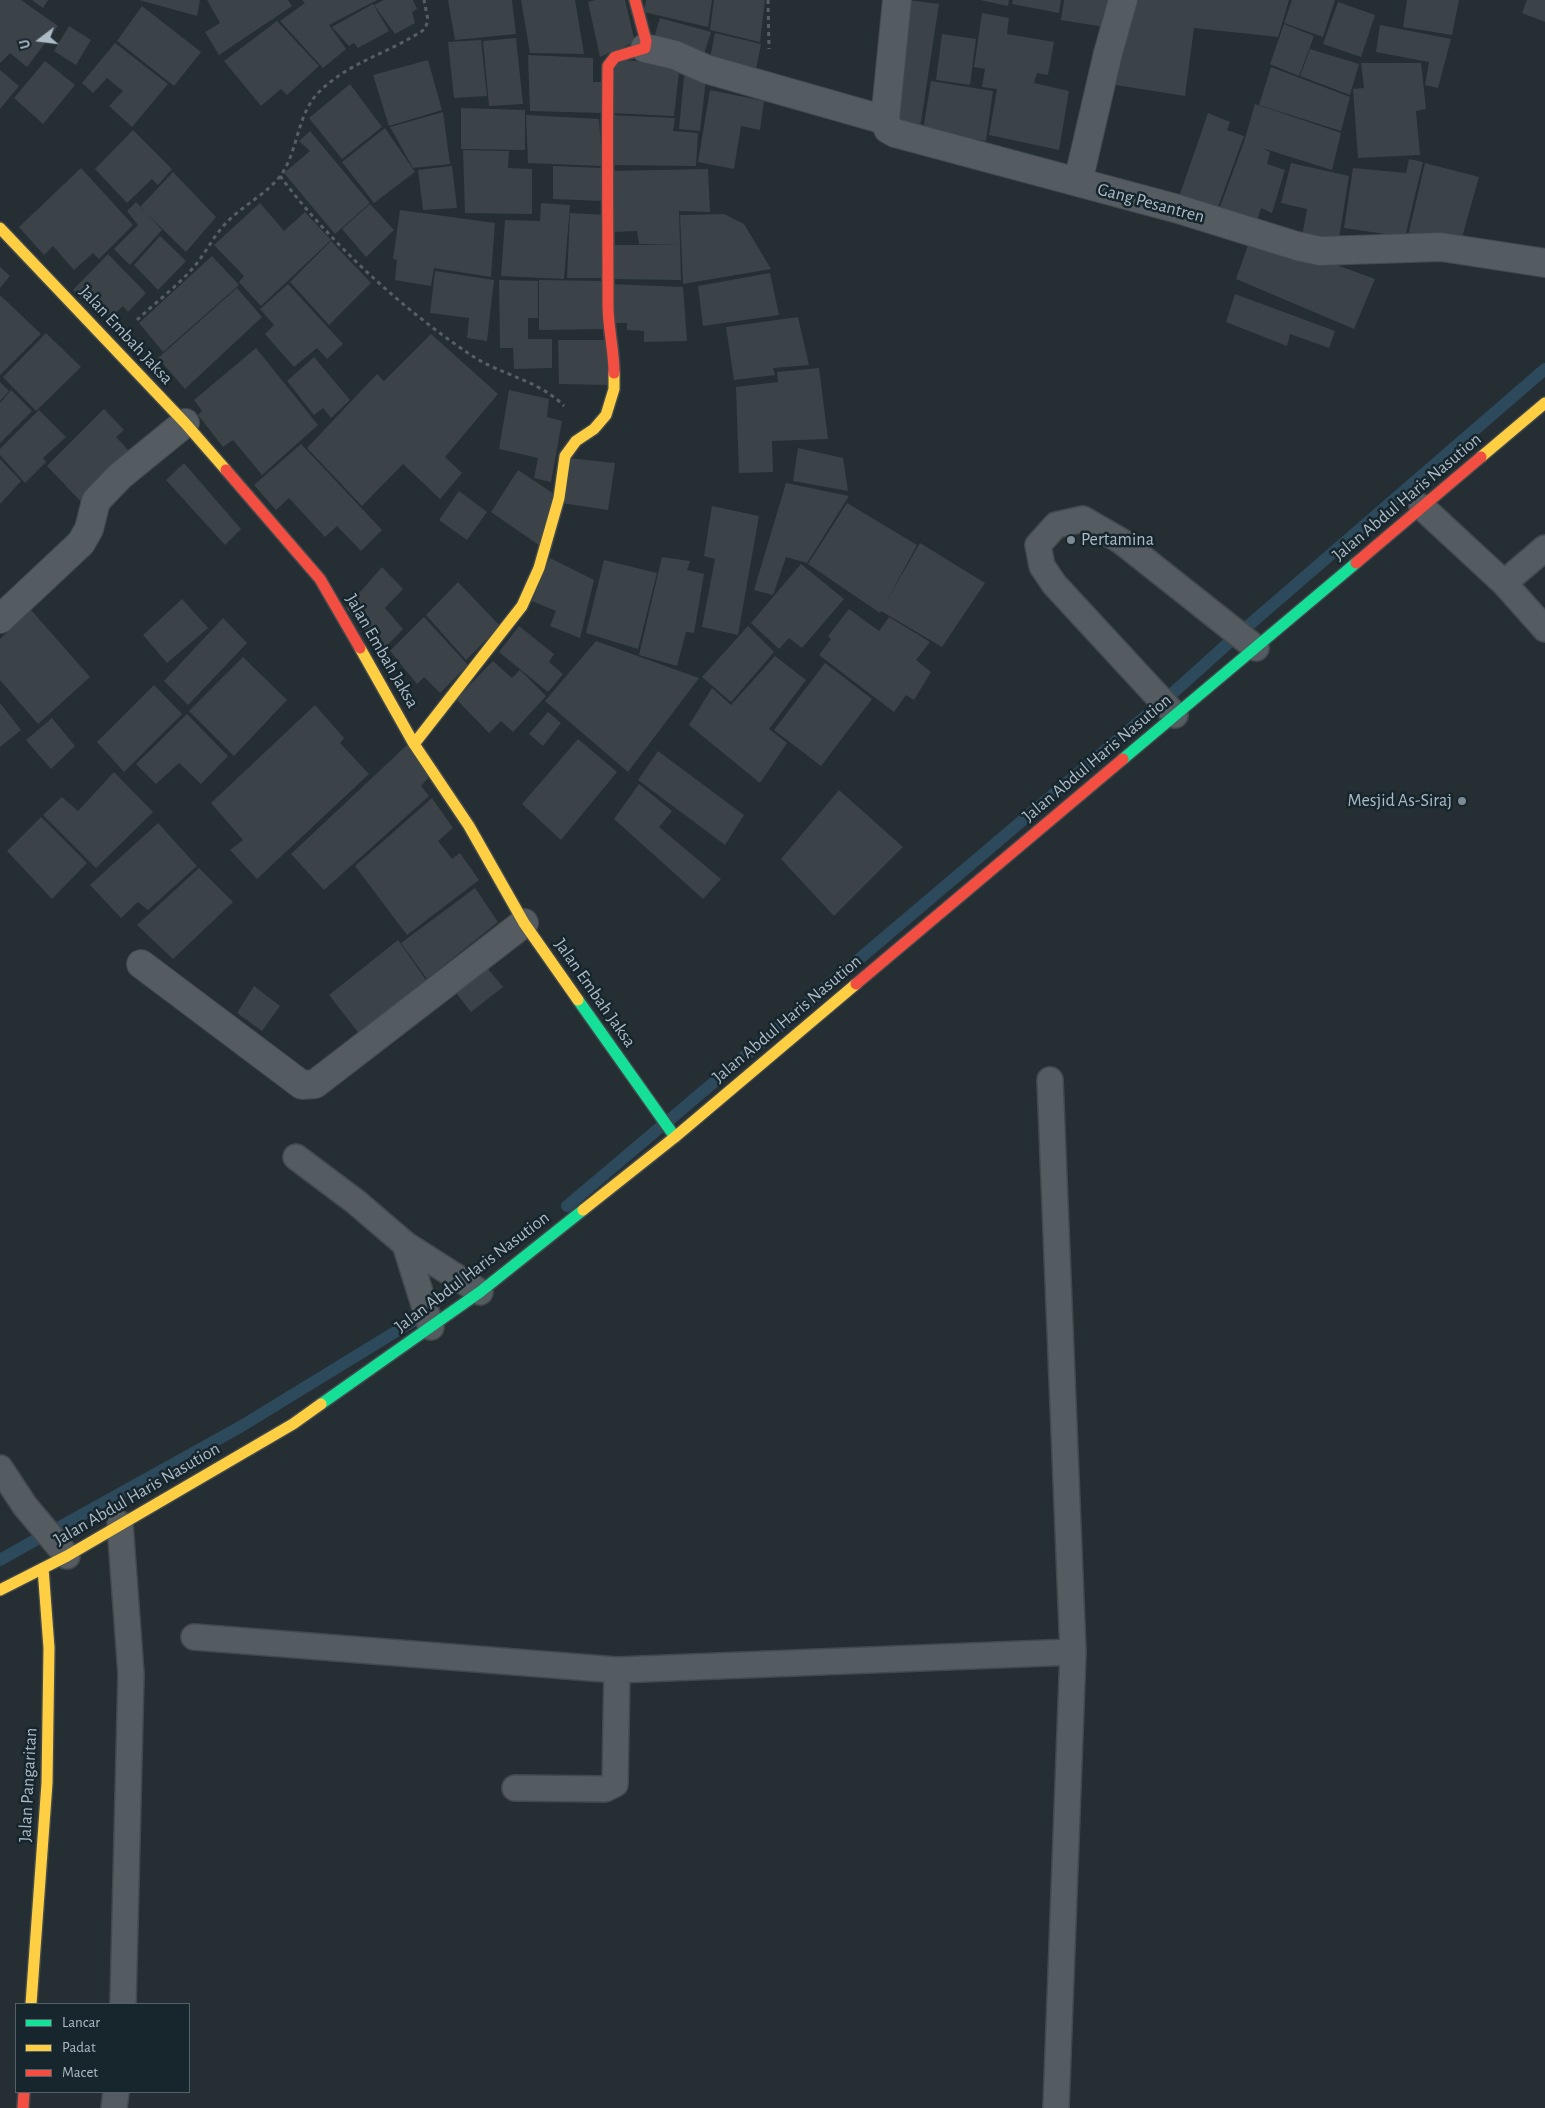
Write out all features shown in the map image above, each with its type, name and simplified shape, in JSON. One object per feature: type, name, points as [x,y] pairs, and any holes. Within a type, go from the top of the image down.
[{"type":"main road","points":[[414,744],[522,606],[542,560],[559,498],[565,456],[576,441],[594,429],[606,415],[614,389],[614,353],[608,308],[609,250],[606,185],[608,66],[615,58],[645,48],[646,41],[635,0]]},
{"type":"main road","name":"Jalan Embah Jaksa","points":[[0,228],[185,423],[320,579],[414,744],[469,826],[524,923],[674,1137]]},
{"type":"main road","name":"Jalan Abdul Haris Nasution","points":[[0,1590],[68,1556],[292,1424],[480,1292],[674,1137],[1545,403]]},
{"type":"main road","name":"Jalan Pangaritan","points":[[31,2003],[47,1783],[49,1648],[43,1568]]},
{"type":"main road","points":[[23,2108],[24,2093]]},
{"type":"street","points":[[645,48],[675,55],[706,69],[885,120],[897,0]]},
{"type":"street","points":[[1078,182],[1108,53],[1123,0]]},
{"type":"street","name":"Gang Pesantren","points":[[885,120],[888,129],[913,140],[1078,182],[1320,251],[1441,247],[1545,263]]},
{"type":"street","points":[[0,619],[81,543],[89,529],[96,501],[120,476],[185,423]]},
{"type":"street","points":[[141,964],[302,1085],[315,1084],[524,923]]},
{"type":"lane","points":[[1422,507],[1504,583],[1545,629]]},
{"type":"lane","points":[[1175,715],[1054,584],[1042,566],[1038,545],[1056,525],[1083,519],[1101,528],[1121,541],[1256,648]]},
{"type":"lane","points":[[1504,583],[1545,548]]},
{"type":"lane","points":[[1050,1080],[1073,1652],[1056,2108]]},
{"type":"lane","points":[[296,1157],[356,1202],[405,1244],[480,1292]]},
{"type":"lane","points":[[405,1244],[431,1326]]},
{"type":"lane","points":[[1,1472],[24,1506],[68,1556]]},
{"type":"lane","points":[[120,1524],[131,1674],[123,2003]]},
{"type":"lane","points":[[194,1637],[617,1670],[1073,1652]]},
{"type":"lane","points":[[515,1788],[605,1789],[614,1784],[617,1670]]},
{"type":"lane","points":[[114,2108],[116,2093]]},
{"type":"path","points":[[112,345],[193,268],[208,245],[227,222],[280,176],[304,116],[317,94],[340,74],[360,62],[395,47],[425,29],[428,20],[424,0]]},
{"type":"path","points":[[766,86],[769,65],[768,0]]},
{"type":"path","points":[[280,176],[296,197],[335,239],[419,318],[476,358],[554,395],[572,413],[594,429]]},
{"type":"building","points":[[0,0],[21,0],[58,26],[27,67],[10,53],[0,63]]},
{"type":"building","points":[[32,0],[48,0],[43,8]]},
{"type":"building","points":[[139,0],[200,0],[197,16]]},
{"type":"building","points":[[207,0],[288,0],[292,6],[219,55],[205,32],[220,23]]},
{"type":"building","points":[[302,0],[377,0],[329,25],[346,49],[323,68],[280,21],[305,3]]},
{"type":"building","points":[[384,0],[413,0],[417,9],[412,12],[415,23],[395,34],[374,5]]},
{"type":"building","points":[[448,0],[512,0],[516,34],[455,40]]},
{"type":"building","points":[[521,0],[575,0],[584,54],[530,53]]},
{"type":"building","points":[[595,0],[625,0],[635,42],[600,57],[588,2]]},
{"type":"building","points":[[646,0],[712,0],[708,27],[644,12]]},
{"type":"building","points":[[714,0],[765,0],[760,42],[710,30]]},
{"type":"building","points":[[908,0],[939,4],[920,128],[888,121]]},
{"type":"building","points":[[980,0],[1009,0],[1008,6]]},
{"type":"building","points":[[1013,0],[1061,0],[1059,13],[1012,4]]},
{"type":"building","points":[[1064,0],[1117,0],[1111,28],[1061,20]]},
{"type":"building","points":[[1129,0],[1289,0],[1278,37],[1194,28],[1185,96],[1116,85]]},
{"type":"building","points":[[1292,0],[1335,0],[1323,37],[1284,23]]},
{"type":"building","points":[[1407,0],[1459,0],[1452,35],[1403,27]]},
{"type":"building","points":[[1527,0],[1545,0],[1545,22],[1522,13]]},
{"type":"building","points":[[1338,2],[1375,15],[1361,57],[1323,44]]},
{"type":"building","points":[[373,4],[389,31],[358,48],[354,43],[349,46],[332,27]]},
{"type":"building","points":[[142,6],[201,52],[174,86],[117,41]]},
{"type":"building","points":[[982,13],[1009,18],[1007,34],[1054,42],[1048,75],[1037,73],[1034,83],[1069,91],[1059,150],[989,135],[997,89],[982,87],[985,69],[974,67]]},
{"type":"building","points":[[660,18],[711,32],[704,54],[652,44]]},
{"type":"building","points":[[277,21],[319,66],[287,95],[281,89],[261,106],[224,61]]},
{"type":"building","points":[[1284,24],[1314,36],[1299,76],[1270,64]]},
{"type":"building","points":[[1380,25],[1451,39],[1438,88],[1425,85],[1429,62],[1376,52]]},
{"type":"building","points":[[69,26],[91,40],[76,65],[54,51]]},
{"type":"building","points":[[715,33],[761,44],[754,80],[708,68]]},
{"type":"building","points":[[942,34],[976,39],[970,85],[936,80]]},
{"type":"building","points":[[516,38],[523,104],[489,106],[483,41]]},
{"type":"building","points":[[481,40],[487,96],[454,98],[448,42]]},
{"type":"building","points":[[115,43],[168,84],[132,127],[109,106],[123,91],[107,78],[93,93],[82,83]]},
{"type":"building","points":[[1310,49],[1359,64],[1350,95],[1300,76]]},
{"type":"building","points":[[528,55],[593,58],[593,82],[602,82],[603,113],[530,111]]},
{"type":"building","points":[[428,60],[442,110],[389,126],[373,75]]},
{"type":"building","points":[[612,60],[680,63],[674,116],[609,113]]},
{"type":"building","points":[[45,61],[75,85],[43,124],[14,98]]},
{"type":"building","points":[[1361,63],[1421,63],[1426,109],[1416,111],[1420,155],[1358,158],[1353,89],[1364,88]]},
{"type":"building","points":[[1271,67],[1350,97],[1341,131],[1259,105]]},
{"type":"building","points":[[0,70],[19,86],[0,109]]},
{"type":"building","points":[[684,76],[706,79],[700,131],[679,129]]},
{"type":"building","points":[[931,81],[993,91],[986,141],[923,130]]},
{"type":"building","points":[[350,84],[382,127],[342,159],[309,118]]},
{"type":"building","points":[[710,90],[764,101],[760,130],[741,126],[734,169],[698,162]]},
{"type":"building","points":[[1255,104],[1341,133],[1332,170],[1262,148],[1270,152],[1267,164],[1285,170],[1272,213],[1261,208],[1254,231],[1217,215],[1244,142]]},
{"type":"building","points":[[461,108],[525,110],[525,150],[461,149]]},
{"type":"building","points":[[443,112],[450,164],[413,168],[390,127]]},
{"type":"building","points":[[1208,113],[1230,122],[1227,130],[1244,136],[1214,218],[1179,197]]},
{"type":"building","points":[[526,115],[599,119],[602,166],[528,163]]},
{"type":"building","points":[[609,115],[675,118],[673,131],[698,133],[696,166],[615,165]]},
{"type":"building","points":[[385,128],[415,172],[374,203],[342,162]]},
{"type":"building","points":[[133,130],[172,169],[158,185],[152,179],[127,203],[95,169]]},
{"type":"building","points":[[310,131],[370,203],[335,234],[284,173],[310,151],[299,141]]},
{"type":"building","points":[[463,150],[509,151],[508,168],[532,169],[532,214],[465,213]]},
{"type":"building","points":[[1409,159],[1423,162],[1405,237],[1344,228],[1353,168],[1406,173]]},
{"type":"building","points":[[1291,163],[1349,176],[1338,244],[1302,237],[1307,209],[1281,203]]},
{"type":"building","points":[[1425,163],[1479,177],[1459,248],[1407,240]]},
{"type":"building","points":[[452,166],[457,208],[423,210],[418,170]]},
{"type":"building","points":[[553,166],[602,168],[603,201],[553,199]]},
{"type":"building","points":[[81,168],[133,225],[99,259],[93,253],[74,270],[53,246],[44,255],[19,227]]},
{"type":"building","points":[[708,169],[710,212],[679,211],[680,245],[639,244],[637,231],[611,232],[608,171]]},
{"type":"building","points":[[173,172],[216,217],[186,252],[140,207]]},
{"type":"building","points":[[136,202],[162,230],[130,265],[114,249],[138,225],[127,211]]},
{"type":"building","points":[[260,203],[284,231],[305,212],[331,240],[261,306],[239,282],[244,276],[214,245]]},
{"type":"building","points":[[541,203],[570,205],[564,279],[501,276],[505,220],[540,221]]},
{"type":"building","points":[[370,204],[394,230],[366,257],[342,229]]},
{"type":"building","points":[[400,210],[495,223],[491,277],[434,268],[431,286],[395,280],[397,260],[393,259]]},
{"type":"building","points":[[570,213],[604,215],[602,278],[567,278]]},
{"type":"building","points":[[724,214],[744,224],[771,269],[683,284],[680,215]]},
{"type":"building","points":[[1252,234],[1375,279],[1354,329],[1236,279]]},
{"type":"building","points":[[160,236],[186,261],[158,290],[134,265]]},
{"type":"building","points":[[331,241],[371,283],[329,325],[290,282]]},
{"type":"building","points":[[611,245],[680,245],[681,280],[612,279]]},
{"type":"building","points":[[108,254],[146,293],[128,312],[123,306],[110,318],[97,306],[92,310],[73,290]]},
{"type":"building","points":[[212,256],[239,285],[163,352],[139,323]]},
{"type":"building","points":[[0,267],[10,276],[0,288]]},
{"type":"building","points":[[435,271],[494,280],[487,341],[467,338],[469,318],[430,313]]},
{"type":"building","points":[[770,273],[779,315],[703,326],[698,286]]},
{"type":"building","points":[[499,280],[538,281],[538,318],[528,318],[528,339],[552,339],[552,368],[514,369],[513,348],[500,348]]},
{"type":"building","points":[[539,280],[603,281],[605,329],[539,330]]},
{"type":"building","points":[[288,284],[343,344],[327,359],[317,348],[294,367],[265,334],[274,325],[260,309]]},
{"type":"building","points":[[609,284],[683,287],[687,341],[644,342],[644,331],[627,330],[627,323],[611,323]]},
{"type":"building","points":[[237,288],[262,317],[185,389],[158,358]]},
{"type":"building","points":[[1235,294],[1335,331],[1329,348],[1290,334],[1287,346],[1226,322]]},
{"type":"building","points":[[0,295],[41,334],[0,375]]},
{"type":"building","points":[[798,317],[809,365],[773,368],[775,375],[734,380],[726,327]]},
{"type":"building","points":[[46,333],[81,367],[36,411],[3,377]]},
{"type":"building","points":[[431,334],[498,394],[445,457],[462,473],[440,499],[403,464],[362,506],[307,448],[377,374],[384,381]]},
{"type":"building","points":[[558,340],[608,340],[609,385],[559,384]]},
{"type":"building","points":[[256,348],[318,425],[262,475],[233,440],[223,447],[198,415],[202,411],[194,400]]},
{"type":"building","points":[[314,357],[350,400],[331,418],[323,408],[314,415],[287,381]]},
{"type":"building","points":[[819,368],[828,439],[772,441],[773,472],[739,473],[736,387],[778,382],[777,372]]},
{"type":"building","points":[[0,382],[9,391],[0,401]]},
{"type":"building","points":[[11,390],[32,411],[0,443],[0,403]]},
{"type":"building","points":[[509,390],[549,399],[547,417],[562,421],[551,482],[534,478],[538,458],[499,449]]},
{"type":"building","points":[[104,409],[124,430],[116,437],[129,451],[86,507],[47,466]]},
{"type":"building","points":[[39,410],[66,437],[43,458],[46,462],[25,483],[0,455],[0,449]]},
{"type":"building","points":[[301,444],[382,530],[361,551],[337,526],[325,537],[289,498],[276,510],[254,485]]},
{"type":"building","points":[[798,448],[843,458],[848,491],[793,481]]},
{"type":"building","points":[[568,458],[615,463],[608,510],[561,503]]},
{"type":"building","points":[[0,459],[21,481],[0,504]]},
{"type":"building","points":[[184,463],[241,529],[225,545],[166,480]]},
{"type":"building","points":[[518,470],[557,496],[543,548],[491,512]]},
{"type":"building","points":[[786,483],[849,496],[807,563],[786,557],[773,595],[754,590]]},
{"type":"building","points":[[459,491],[487,512],[467,540],[439,520]]},
{"type":"building","points":[[847,503],[917,545],[886,602],[920,543],[985,583],[942,647],[881,611],[880,613],[808,564]]},
{"type":"building","points":[[712,506],[759,516],[738,635],[702,627],[715,559],[704,556]]},
{"type":"building","points":[[662,557],[690,561],[687,570],[704,574],[694,633],[686,632],[677,666],[639,655]]},
{"type":"building","points":[[550,558],[594,580],[580,638],[550,626],[556,611],[532,601]]},
{"type":"building","points":[[604,560],[657,573],[638,649],[586,633]]},
{"type":"building","points":[[801,564],[844,599],[802,648],[789,638],[779,649],[751,623]]},
{"type":"building","points":[[382,567],[403,589],[385,608],[403,629],[382,651],[346,608]]},
{"type":"building","points":[[458,582],[500,626],[466,660],[426,615]]},
{"type":"building","points":[[182,599],[208,628],[167,663],[143,635]]},
{"type":"building","points":[[849,609],[879,631],[889,617],[930,642],[916,660],[931,672],[914,700],[906,695],[894,712],[819,655],[831,639],[828,636]]},
{"type":"building","points":[[31,610],[90,677],[38,724],[0,680],[0,639]]},
{"type":"building","points":[[424,617],[468,665],[440,693],[424,677],[417,684],[390,651]]},
{"type":"building","points":[[223,618],[247,643],[188,705],[164,681]]},
{"type":"building","points":[[519,626],[554,654],[549,662],[563,674],[548,692],[499,652]]},
{"type":"building","points":[[748,626],[774,652],[731,702],[702,677]]},
{"type":"building","points":[[596,641],[699,678],[628,772],[545,701]]},
{"type":"building","points":[[775,656],[806,680],[769,729],[787,743],[760,783],[689,725],[712,688],[731,705]]},
{"type":"building","points":[[243,657],[287,700],[234,756],[189,711]]},
{"type":"building","points":[[493,661],[512,678],[520,670],[546,696],[513,732],[501,721],[489,733],[456,699]]},
{"type":"building","points":[[825,663],[872,699],[821,766],[774,730]]},
{"type":"building","points":[[154,685],[182,714],[124,772],[97,742]]},
{"type":"building","points":[[0,703],[21,730],[0,747]]},
{"type":"building","points":[[315,705],[344,738],[340,743],[369,774],[257,879],[230,850],[243,840],[211,803]]},
{"type":"building","points":[[548,712],[561,723],[543,746],[529,734]]},
{"type":"building","points":[[187,714],[228,756],[201,784],[179,763],[156,784],[136,764]]},
{"type":"building","points":[[52,718],[75,746],[51,769],[26,740]]},
{"type":"building","points":[[578,739],[617,772],[561,840],[522,804]]},
{"type":"building","points":[[407,745],[430,776],[421,786],[429,796],[324,890],[291,854]]},
{"type":"building","points":[[658,751],[744,815],[725,845],[638,780]]},
{"type":"building","points":[[114,772],[153,812],[96,868],[43,815],[62,797],[78,811]]},
{"type":"building","points":[[639,784],[672,811],[659,827],[721,879],[703,899],[614,819]]},
{"type":"building","points":[[839,790],[903,847],[834,916],[781,859]]},
{"type":"building","points":[[432,798],[453,828],[438,841],[452,859],[460,853],[479,880],[407,935],[355,866]]},
{"type":"building","points":[[41,817],[87,863],[52,899],[7,851]]},
{"type":"building","points":[[158,823],[197,866],[148,910],[138,902],[121,918],[90,885]]},
{"type":"building","points":[[199,868],[233,902],[173,959],[137,925]]},
{"type":"building","points":[[475,888],[498,922],[427,979],[401,943]]},
{"type":"building","points":[[398,940],[426,980],[361,1036],[329,995]]},
{"type":"building","points":[[484,964],[503,987],[471,1012],[453,989]]},
{"type":"building","points":[[254,986],[280,1006],[262,1031],[237,1013]]},
{"type":"waterway","points":[[1241,632],[1545,369]]},
{"type":"waterway","points":[[1164,701],[1235,637]]},
{"type":"waterway","points":[[667,1122],[1161,703]]},
{"type":"waterway","points":[[567,1206],[664,1124]]},
{"type":"waterway","points":[[49,1533],[240,1427],[423,1315]]},
{"type":"waterway","points":[[0,1560],[46,1534]]},
{"type":"traffic: fast","points":[[1123,759],[1356,563]]},
{"type":"traffic: fast","points":[[578,1000],[675,1137]]},
{"type":"traffic: fast","points":[[321,1404],[480,1292],[583,1210]]},
{"type":"traffic: slow","points":[[0,228],[185,423],[226,470]]},
{"type":"traffic: slow","points":[[414,744],[522,606],[539,568],[559,498],[565,456],[576,441],[594,429],[606,415],[614,389],[614,373]]},
{"type":"traffic: slow","points":[[1481,457],[1545,403]]},
{"type":"traffic: slow","points":[[360,648],[414,744],[469,826],[524,923],[578,1000]]},
{"type":"traffic: slow","points":[[583,1210],[675,1137],[856,984]]},
{"type":"traffic: slow","points":[[0,1590],[67,1556],[293,1424],[321,1404]]},
{"type":"traffic: slow","points":[[31,2003],[47,1783],[49,1648],[43,1568]]},
{"type":"traffic: jam","points":[[614,373],[608,305],[608,66],[615,57],[645,48],[646,41],[635,0]]},
{"type":"traffic: jam","points":[[1356,563],[1481,457]]},
{"type":"traffic: jam","points":[[226,470],[320,579],[360,648]]},
{"type":"traffic: jam","points":[[856,984],[1123,759]]},
{"type":"traffic: jam","points":[[23,2108],[24,2093]]},
{"type":"place","name":"Pertamina","points":[[1071,540]]},
{"type":"place","name":"Mesjid As-Siraj","points":[[1462,801]]}]
